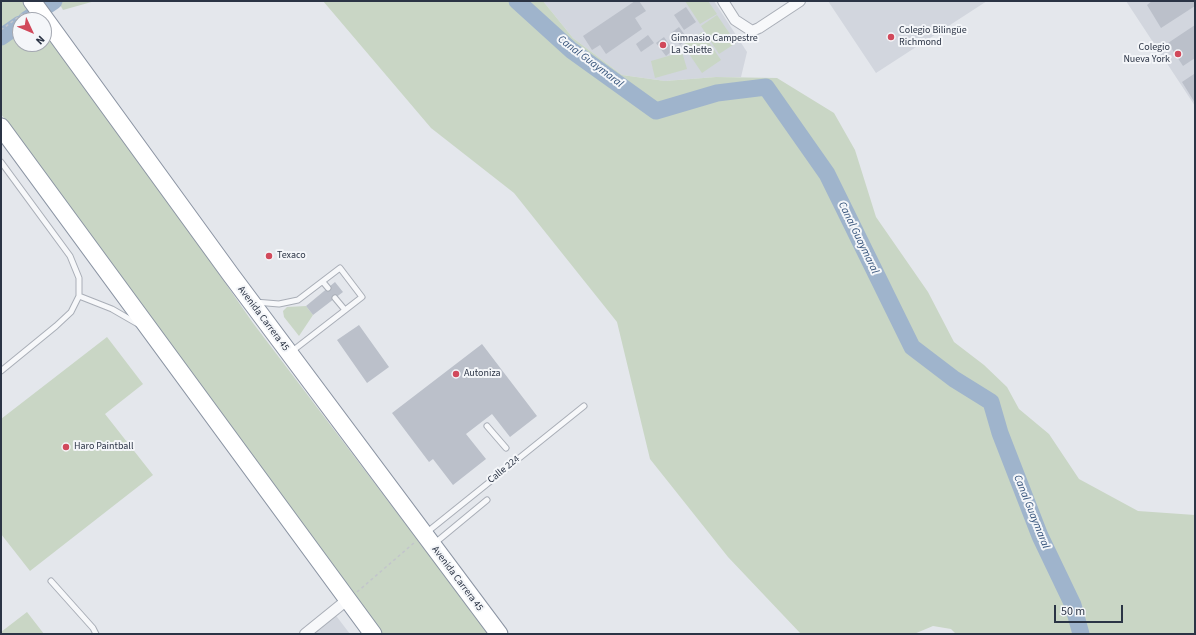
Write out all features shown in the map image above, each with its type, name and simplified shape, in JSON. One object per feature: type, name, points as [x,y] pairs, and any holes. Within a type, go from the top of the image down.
[{"type":"highway","name":"Avenida Carrera 45","points":[[34,3],[250,302],[499,634]]},
{"type":"highway","points":[[1,127],[373,634]]},
{"type":"street","points":[[723,1],[735,20],[752,31],[800,1]]},
{"type":"street","points":[[305,634],[347,600]]},
{"type":"lane","points":[[1,162],[70,256],[79,278],[78,296],[71,312],[1,371]]},
{"type":"lane","points":[[250,302],[279,304],[293,302],[303,297],[340,268],[362,297],[289,353]]},
{"type":"lane","points":[[323,282],[328,288]]},
{"type":"lane","points":[[78,296],[112,310],[152,333]]},
{"type":"lane","points":[[336,298],[345,310]]},
{"type":"lane","name":"Calle 224","points":[[428,540],[584,406]]},
{"type":"lane","points":[[486,426],[506,448]]},
{"type":"lane","points":[[428,540],[486,500]]},
{"type":"lane","points":[[51,581],[93,628],[96,634]]},
{"type":"path","points":[[1,30],[34,3]]},
{"type":"path","points":[[347,600],[428,540]]},
{"type":"shaded area","name":"Gimnasio Campestre La Salette","points":[[543,1],[714,1],[747,52],[741,77],[716,77],[665,81],[622,75],[573,38]]},
{"type":"shaded area","name":"Colegio Bilingüe Richmond","points":[[828,1],[987,1],[876,73]]},
{"type":"shaded area","name":"Colegio Nueva York","points":[[1126,1],[1195,1],[1195,106]]},
{"type":"shaded area","points":[[334,613],[350,634],[310,634]]},
{"type":"green space","points":[[1,1],[25,1],[33,12],[12,12],[12,52],[52,52],[52,39],[253,323],[489,634],[382,634],[1,114]]},
{"type":"green space","points":[[58,1],[95,1],[63,10]]},
{"type":"green space","points":[[323,1],[543,1],[573,38],[622,75],[665,81],[716,77],[777,78],[834,113],[855,150],[876,217],[928,292],[954,342],[984,365],[1007,387],[1019,409],[1049,434],[1079,479],[1138,511],[1195,515],[1195,634],[956,634],[951,629],[933,626],[914,634],[801,634],[728,557],[650,459],[617,322],[514,193],[431,128]]},
{"type":"green space","points":[[685,1],[708,1],[717,14],[700,24]]},
{"type":"green space","points":[[717,15],[736,43],[719,54],[701,26]]},
{"type":"green space","points":[[702,32],[721,60],[702,73],[683,45]]},
{"type":"green space","points":[[682,52],[687,69],[655,78],[651,61]]},
{"type":"green space","points":[[306,306],[313,315],[299,336],[284,317],[283,311],[287,307]]},
{"type":"green space","name":"Haro Paintball","points":[[107,337],[143,384],[105,414],[153,475],[30,571],[1,534],[1,419]]},
{"type":"green space","points":[[27,612],[44,634],[1,634],[1,632]]},
{"type":"building","points":[[635,1],[639,1],[646,11],[635,18],[642,29],[606,54],[600,45],[592,50],[583,36]]},
{"type":"building","points":[[1152,1],[1195,1],[1195,6],[1161,28],[1147,5]]},
{"type":"building","points":[[686,7],[696,22],[684,30],[674,15]]},
{"type":"building","points":[[1195,25],[1195,58],[1183,66],[1168,43]]},
{"type":"building","points":[[679,27],[688,39],[680,45],[671,33]]},
{"type":"building","points":[[648,35],[654,43],[641,52],[636,44]]},
{"type":"building","points":[[664,37],[673,50],[666,56],[656,43]]},
{"type":"building","points":[[1194,74],[1195,76],[1195,103],[1182,82]]},
{"type":"building","points":[[335,282],[343,292],[313,315],[306,306]]},
{"type":"building","points":[[359,325],[389,367],[367,383],[337,340]]},
{"type":"building","points":[[482,344],[537,416],[510,437],[492,414],[466,434],[486,459],[453,485],[433,459],[429,462],[392,413]]},
{"type":"waterway","points":[[38,12],[54,1]]},
{"type":"waterway","name":"Canal Guaymaral","points":[[517,1],[571,50],[656,111],[717,93],[766,87],[827,174],[912,347],[954,379],[991,402],[1000,433],[1040,536],[1073,605],[1081,634]]},
{"type":"waterway","points":[[1,37],[12,29]]},
{"type":"place","name":"Colegio Bilingüe Richmond","points":[[891,37]]},
{"type":"place","name":"Gimnasio Campestre La Salette","points":[[663,45]]},
{"type":"place","name":"Colegio Nueva York","points":[[1178,54]]},
{"type":"place","name":"Texaco","points":[[269,256]]},
{"type":"place","name":"Autoniza","points":[[456,374]]},
{"type":"place","name":"Haro Paintball","points":[[66,447]]}]
